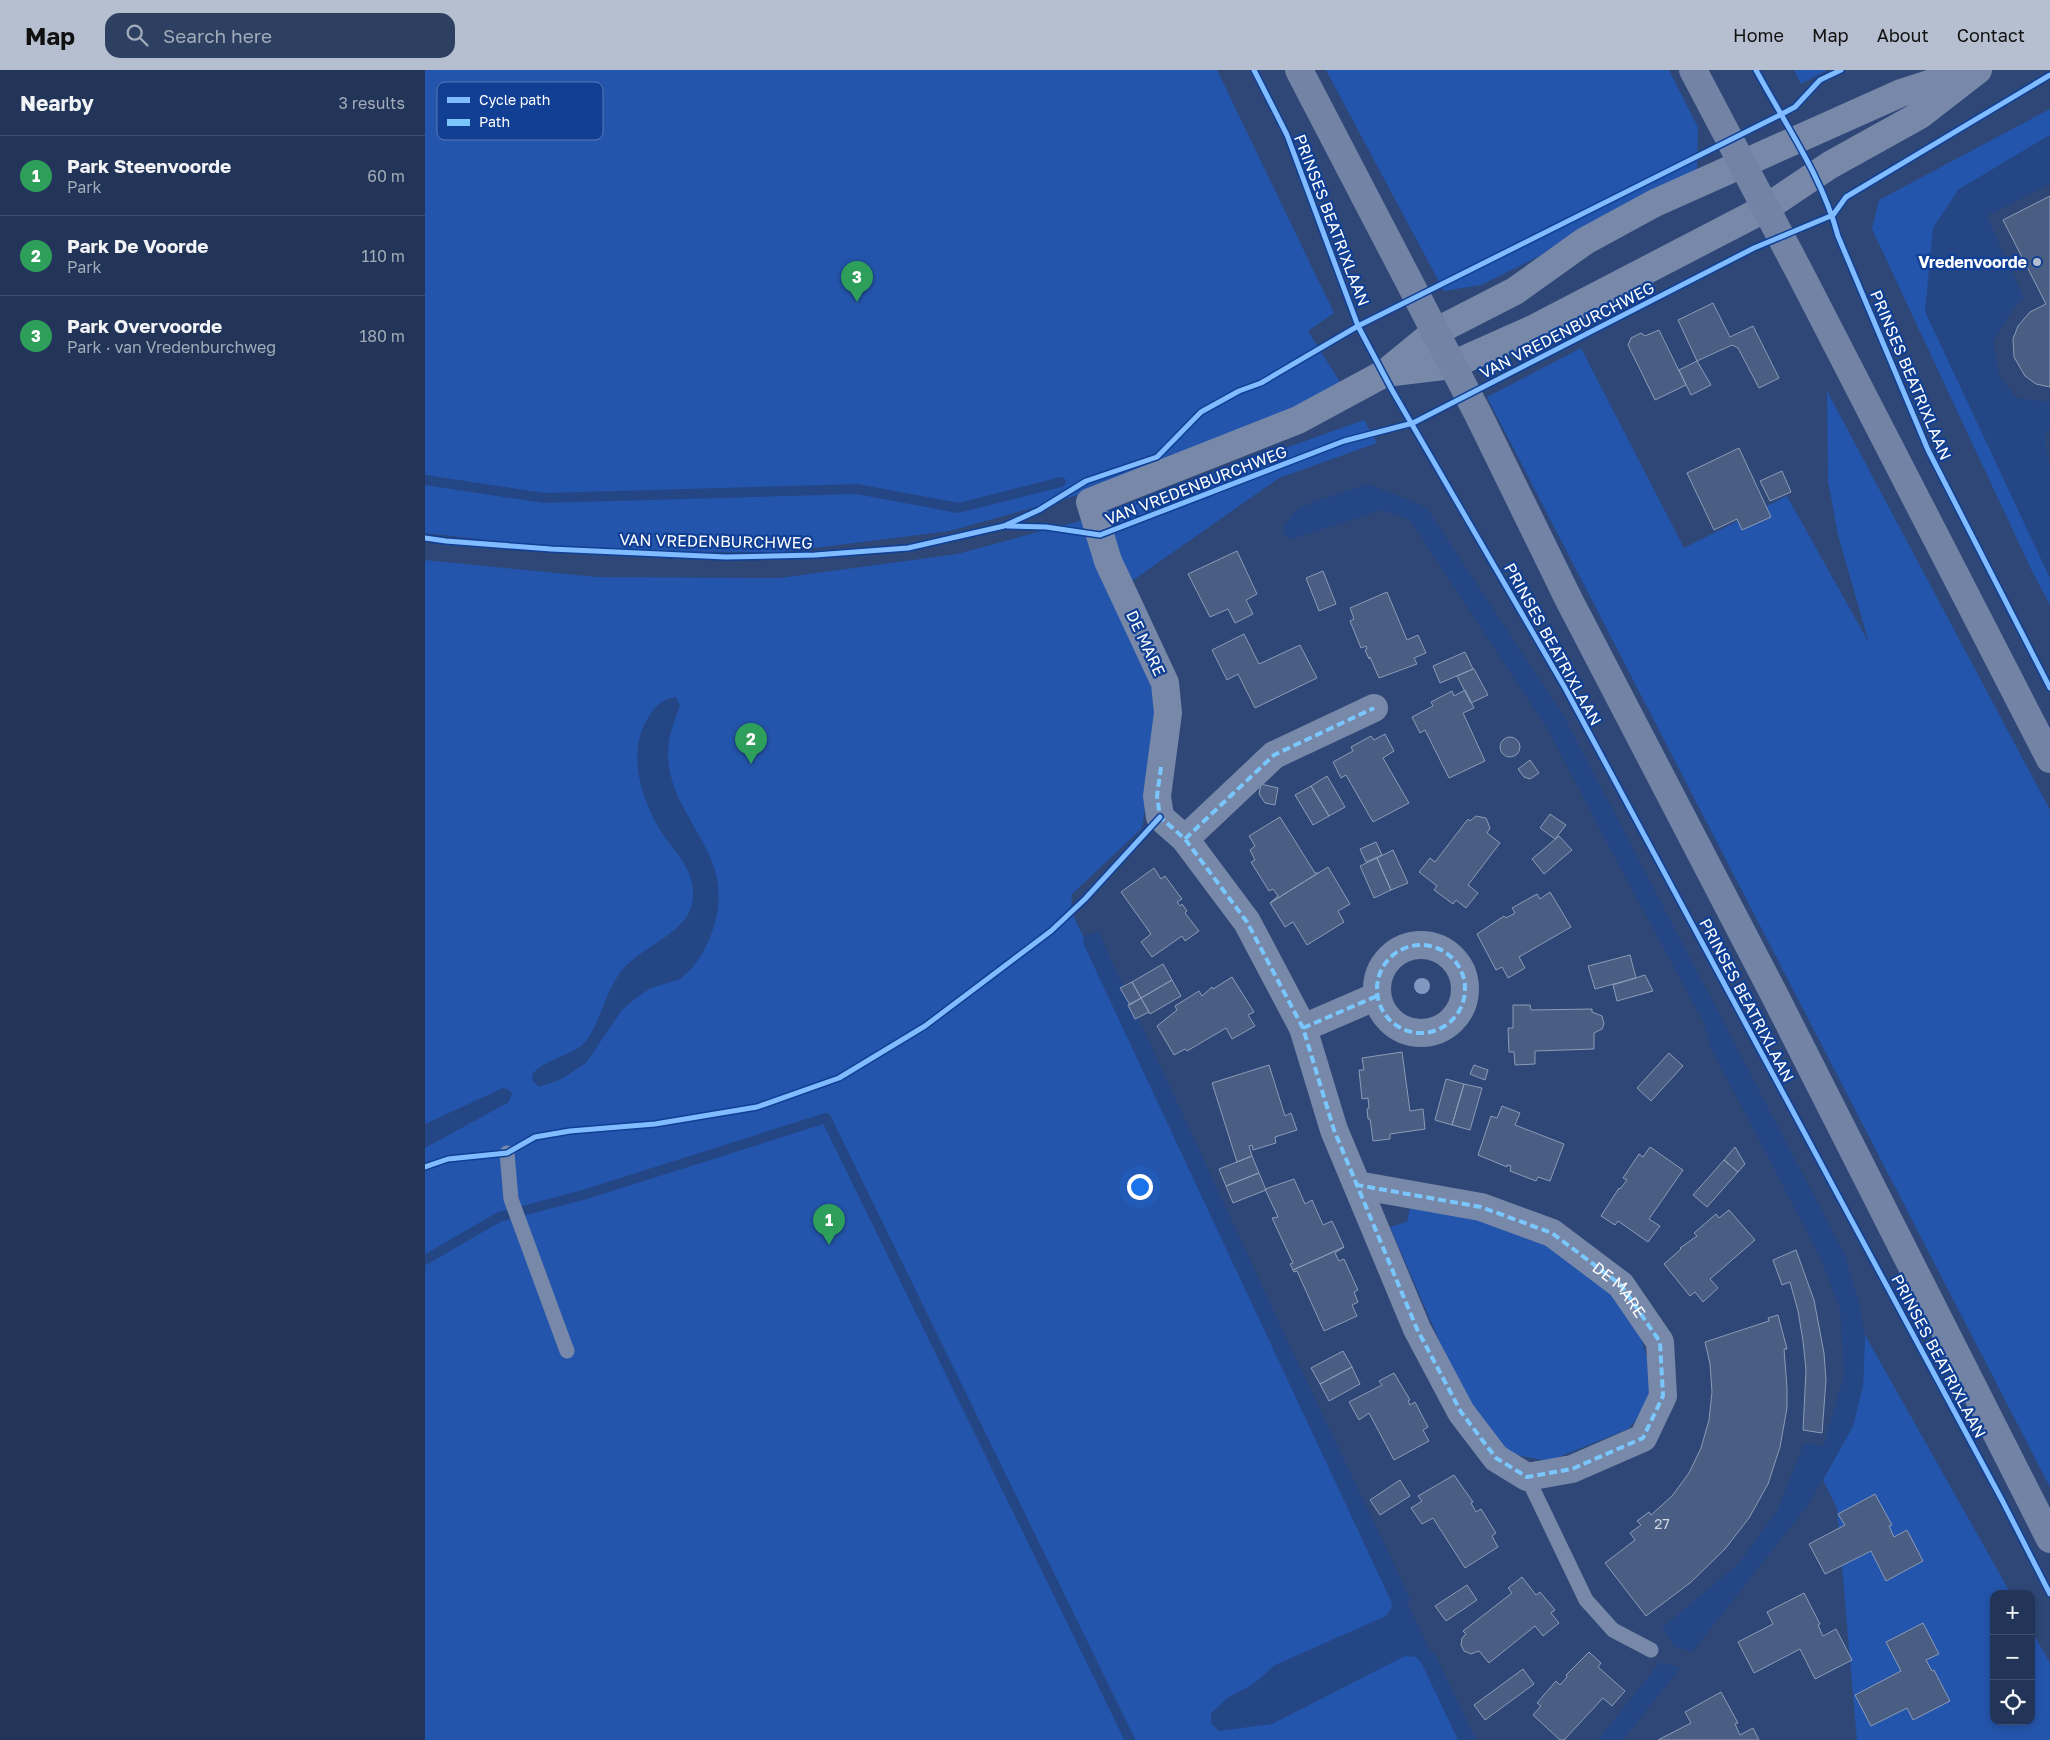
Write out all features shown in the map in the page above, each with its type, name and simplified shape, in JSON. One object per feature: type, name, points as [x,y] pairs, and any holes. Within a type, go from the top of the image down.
[{"type":"main road","name":"PRINSES BEATRIXLAAN","points":[[1299,70],[1479,416],[1569,600],[1775,996],[2050,1539]]},
{"type":"main road","points":[[1693,70],[2050,759]]},
{"type":"street","name":"VAN VREDENBURCHWEG","points":[[1385,373],[1452,365],[1535,328],[1766,208],[1830,165],[1920,115],[1976,70]]},
{"type":"street","name":"VAN VREDENBURCHWEG","points":[[1090,502],[1298,420],[1385,373],[1435,332],[1515,291],[1585,240],[1619,221],[1901,93],[1976,70]]},
{"type":"street","name":"DE MARE","points":[[1090,502],[1108,561],[1165,683],[1168,713],[1157,796],[1160,817],[1185,839],[1247,922],[1303,1028],[1334,1130],[1417,1329],[1461,1412],[1496,1458],[1527,1478],[1572,1469],[1643,1438],[1663,1396],[1660,1342],[1621,1285],[1552,1233],[1481,1207],[1357,1184]]},
{"type":"street","points":[[1185,839],[1274,755],[1374,708]]},
{"type":"street","points":[[1303,1028],[1377,996]]},
{"type":"lane","points":[[507,1152],[511,1198],[567,1351]]},
{"type":"lane","points":[[1527,1478],[1586,1600],[1613,1630],[1651,1650]]},
{"type":"shaded area","points":[[425,70],[1217,70],[1334,313],[1308,331],[1350,398],[1089,492],[950,531],[783,552],[587,551],[425,533]]},
{"type":"shaded area","points":[[1326,70],[1669,70],[1698,127],[1697,178],[1481,285],[1444,291]]},
{"type":"shaded area","points":[[1794,70],[1827,70],[1801,84]]},
{"type":"shaded area","points":[[2050,109],[2050,135],[1958,190],[1925,311],[2050,578],[2050,605],[2032,571],[1872,229],[1879,200]]},
{"type":"shaded area","points":[[2050,135],[2050,184],[1987,216],[2024,298],[2016,305],[1993,342],[2000,377],[2017,398],[2050,402],[2050,425],[2045,439],[2050,469],[2050,578],[1925,311],[1933,228],[1958,190]]},
{"type":"shaded area","points":[[1581,348],[1684,548],[1787,496],[1869,643],[1838,535],[1828,481],[1827,391],[2050,810],[2050,1487],[1487,397]]},
{"type":"shaded area","points":[[1364,420],[1377,443],[1279,478],[1112,595],[1157,691],[1159,712],[1142,828],[1072,894],[1071,911],[1473,1740],[425,1740],[425,560],[597,577],[780,578],[957,554],[1083,520]]},
{"type":"shaded area","points":[[1367,484],[1420,504],[1429,511],[1565,718],[1845,1255],[1860,1306],[1865,1335],[1863,1386],[1853,1426],[1809,1504],[1692,1652],[1674,1646],[1662,1628],[1739,1563],[1777,1511],[1804,1443],[1823,1446],[1844,1376],[1840,1309],[1820,1257],[1711,1048],[1704,1023],[1550,733],[1410,520],[1381,510],[1293,539],[1285,535],[1283,527],[1295,511],[1312,502]]},
{"type":"shaded area","points":[[676,697],[680,706],[668,747],[671,777],[679,799],[711,859],[717,880],[718,904],[712,932],[698,960],[681,979],[651,988],[635,999],[622,1010],[586,1063],[560,1080],[539,1087],[533,1081],[534,1072],[545,1064],[581,1046],[587,1040],[597,1022],[614,981],[620,973],[640,954],[675,929],[684,920],[690,909],[693,896],[691,878],[649,809],[637,763],[641,732],[648,718],[659,704],[667,699]]},
{"type":"shaded area","points":[[1098,931],[1291,1348],[1411,1600],[1407,1603],[1478,1740],[1458,1740],[1422,1664],[1416,1657],[1405,1656],[1272,1724],[1219,1731],[1211,1724],[1211,1713],[1230,1696],[1252,1685],[1275,1665],[1386,1616],[1392,1607],[1391,1601],[1083,943],[1084,936]]},
{"type":"shaded area","points":[[503,1088],[509,1090],[512,1094],[509,1102],[425,1148],[425,1124]]},
{"type":"shaded area","points":[[1412,1197],[1531,1237],[1586,1264],[1633,1316],[1652,1374],[1651,1395],[1643,1412],[1628,1429],[1549,1461],[1516,1455],[1498,1443],[1482,1423],[1449,1363],[1390,1227],[1407,1222]]},
{"type":"shaded area","points":[[1865,1335],[2009,1590],[1990,1590],[1990,1725],[2035,1725],[2035,1637],[2050,1663],[2050,1740],[1857,1740],[1837,1508],[1823,1480],[1853,1426],[1863,1386]]},
{"type":"shaded area","points":[[1660,1662],[1680,1668],[1623,1740],[1598,1740]]},
{"type":"building","name":"Vredenvoorde","points":[[2050,196],[2050,387],[2036,384],[2025,376],[2014,357],[2013,339],[2018,326],[2030,312],[2046,304],[2003,220]]},
{"type":"building","points":[[1713,303],[1730,337],[1753,326],[1779,378],[1759,388],[1738,348],[1732,345],[1697,361],[1678,320]]},
{"type":"building","points":[[1659,330],[1686,385],[1655,400],[1628,345],[1631,338],[1641,333],[1645,336]]},
{"type":"building","points":[[1697,361],[1711,385],[1691,395],[1679,370]]},
{"type":"building","points":[[1739,448],[1771,517],[1742,530],[1737,519],[1714,530],[1687,473]]},
{"type":"building","points":[[1782,471],[1791,492],[1770,501],[1760,481]]},
{"type":"building","points":[[1237,551],[1257,594],[1246,600],[1253,614],[1235,623],[1228,609],[1210,617],[1188,574]]},
{"type":"building","points":[[1323,571],[1336,604],[1319,611],[1306,578]]},
{"type":"building","points":[[1387,592],[1407,640],[1418,635],[1426,653],[1414,658],[1417,664],[1379,678],[1365,650],[1367,649],[1366,646],[1361,648],[1350,621],[1354,619],[1350,608]]},
{"type":"building","points":[[1244,634],[1259,664],[1300,645],[1317,678],[1255,708],[1238,674],[1227,680],[1212,650]]},
{"type":"building","points":[[1465,652],[1473,669],[1440,683],[1433,666]]},
{"type":"building","points":[[1473,669],[1488,695],[1471,703],[1457,676]]},
{"type":"building","points":[[1465,690],[1474,708],[1463,713],[1485,761],[1449,778],[1425,730],[1420,733],[1412,717],[1433,706],[1431,702],[1452,691],[1454,696]]},
{"type":"building","points":[[1385,734],[1394,751],[1383,758],[1409,803],[1373,822],[1346,775],[1341,778],[1333,762],[1353,751],[1351,747],[1371,736],[1374,740]]},
{"type":"building","points":[[1510,737],[1517,740],[1520,747],[1517,754],[1510,757],[1503,754],[1500,747],[1503,740]]},
{"type":"building","points":[[1530,760],[1539,773],[1530,779],[1524,777],[1518,769]]},
{"type":"building","points":[[1327,776],[1345,807],[1329,816],[1311,786]]},
{"type":"building","points":[[1261,784],[1278,788],[1275,805],[1265,803],[1259,794]]},
{"type":"building","points":[[1311,786],[1329,816],[1313,825],[1295,795]]},
{"type":"building","points":[[1550,814],[1566,825],[1555,839],[1540,828]]},
{"type":"building","points":[[1476,816],[1486,818],[1490,828],[1487,833],[1500,843],[1468,885],[1478,893],[1466,908],[1456,900],[1453,904],[1434,890],[1437,886],[1419,872],[1430,858],[1435,862],[1468,819],[1470,821]]},
{"type":"building","points":[[1280,817],[1315,873],[1318,873],[1270,903],[1278,896],[1273,889],[1269,891],[1251,862],[1255,860],[1250,850],[1255,846],[1249,836]]},
{"type":"building","points":[[1559,836],[1572,850],[1544,874],[1532,859]]},
{"type":"building","points":[[1376,842],[1382,855],[1366,862],[1360,849]]},
{"type":"building","points":[[1393,850],[1408,883],[1391,890],[1377,858]]},
{"type":"building","points":[[1377,858],[1391,890],[1374,898],[1360,866]]},
{"type":"building","points":[[1328,867],[1350,904],[1338,911],[1344,922],[1307,945],[1293,922],[1285,927],[1270,903]]},
{"type":"building","points":[[1154,868],[1161,879],[1165,876],[1182,899],[1177,902],[1180,906],[1182,904],[1187,911],[1185,913],[1199,931],[1185,941],[1182,936],[1152,957],[1141,942],[1151,934],[1121,892]]},
{"type":"building","points":[[1550,892],[1571,927],[1519,957],[1525,968],[1508,978],[1502,967],[1496,970],[1477,934],[1504,916],[1506,918],[1515,913],[1512,908],[1537,894],[1540,899]]},
{"type":"building","points":[[1630,955],[1636,978],[1595,989],[1588,966]]},
{"type":"building","points":[[1163,964],[1172,980],[1141,998],[1132,982]]},
{"type":"building","points":[[1645,975],[1653,991],[1617,1001],[1613,985]]},
{"type":"building","points":[[1232,977],[1254,1012],[1248,1015],[1255,1026],[1232,1039],[1226,1028],[1187,1051],[1185,1049],[1174,1055],[1157,1026],[1177,1010],[1175,1006],[1199,991],[1202,996],[1212,987],[1213,989]]},
{"type":"building","points":[[1172,980],[1181,996],[1150,1014],[1141,998]]},
{"type":"building","points":[[1132,982],[1141,998],[1130,1005],[1120,988]]},
{"type":"building","points":[[1141,998],[1149,1012],[1135,1019],[1128,1005]]},
{"type":"building","points":[[1513,1005],[1530,1005],[1531,1010],[1592,1009],[1592,1012],[1602,1016],[1604,1024],[1602,1029],[1594,1033],[1594,1049],[1535,1051],[1535,1064],[1515,1065],[1514,1052],[1509,1052],[1508,1028],[1513,1028]]},
{"type":"building","points":[[1402,1052],[1410,1111],[1423,1109],[1425,1129],[1390,1134],[1390,1139],[1373,1141],[1370,1119],[1368,1119],[1368,1098],[1362,1099],[1359,1070],[1364,1070],[1362,1058]]},
{"type":"building","points":[[1669,1053],[1683,1066],[1651,1101],[1637,1088]]},
{"type":"building","points":[[1269,1065],[1285,1116],[1291,1113],[1297,1130],[1275,1137],[1276,1143],[1253,1150],[1252,1145],[1249,1146],[1252,1156],[1237,1162],[1212,1083]]},
{"type":"building","points":[[1474,1065],[1488,1070],[1485,1080],[1470,1074]]},
{"type":"building","points":[[1446,1079],[1464,1084],[1452,1125],[1435,1120]]},
{"type":"building","points":[[1464,1084],[1482,1088],[1470,1130],[1452,1125]]},
{"type":"building","points":[[1502,1106],[1520,1113],[1515,1125],[1564,1144],[1550,1181],[1538,1177],[1536,1181],[1510,1171],[1511,1166],[1507,1165],[1507,1167],[1478,1155],[1491,1116],[1497,1118]]},
{"type":"building","points":[[1650,1147],[1683,1170],[1649,1219],[1660,1226],[1648,1242],[1618,1221],[1615,1225],[1601,1216],[1619,1188],[1627,1180],[1623,1178],[1639,1154],[1643,1157]]},
{"type":"building","points":[[1735,1147],[1745,1164],[1738,1172],[1724,1160]]},
{"type":"building","points":[[1252,1156],[1259,1173],[1226,1186],[1219,1169]]},
{"type":"building","points":[[1724,1160],[1738,1172],[1707,1207],[1693,1195]]},
{"type":"building","points":[[1259,1173],[1266,1190],[1233,1203],[1226,1186]]},
{"type":"building","points":[[1294,1179],[1305,1204],[1312,1200],[1323,1225],[1332,1221],[1344,1247],[1293,1270],[1290,1264],[1293,1263],[1272,1218],[1278,1217],[1265,1189]]},
{"type":"building","points":[[1729,1210],[1755,1240],[1710,1279],[1718,1288],[1703,1302],[1695,1292],[1690,1296],[1664,1264],[1680,1248],[1697,1236],[1694,1233],[1716,1214],[1719,1218]]},
{"type":"building","points":[[1344,1247],[1335,1253],[1339,1261],[1344,1259],[1358,1290],[1354,1292],[1358,1302],[1352,1305],[1357,1316],[1324,1331],[1297,1271],[1294,1272],[1293,1270]]},
{"type":"building","points":[[1796,1250],[1814,1300],[1824,1353],[1826,1380],[1822,1433],[1803,1430],[1806,1370],[1798,1311],[1790,1282],[1782,1285],[1773,1260]]},
{"type":"building","points":[[1778,1315],[1787,1349],[1784,1349],[1787,1408],[1780,1447],[1768,1484],[1749,1518],[1725,1549],[1690,1583],[1646,1616],[1605,1563],[1635,1540],[1630,1533],[1641,1525],[1637,1521],[1649,1512],[1651,1515],[1672,1496],[1689,1473],[1701,1448],[1709,1420],[1712,1392],[1710,1364],[1705,1342],[1769,1321],[1768,1318]]},
{"type":"building","points":[[1343,1351],[1352,1367],[1320,1384],[1311,1368]]},
{"type":"building","points":[[1352,1367],[1360,1384],[1329,1401],[1320,1384]]},
{"type":"building","points":[[1394,1373],[1410,1400],[1408,1401],[1410,1405],[1415,1402],[1428,1427],[1423,1430],[1429,1441],[1394,1460],[1369,1413],[1359,1420],[1349,1402],[1382,1385],[1379,1381]]},
{"type":"building","points":[[1454,1475],[1473,1502],[1471,1503],[1476,1512],[1481,1509],[1496,1533],[1492,1536],[1498,1547],[1465,1568],[1433,1518],[1422,1524],[1411,1508],[1422,1501],[1418,1496]]},
{"type":"building","points":[[1400,1480],[1410,1496],[1380,1515],[1370,1500]]},
{"type":"building","points":[[1875,1494],[1892,1525],[1889,1526],[1894,1537],[1907,1530],[1923,1561],[1886,1581],[1871,1551],[1825,1574],[1809,1544],[1845,1525],[1838,1514]]},
{"type":"building","points":[[1522,1577],[1536,1595],[1540,1592],[1555,1610],[1551,1613],[1559,1623],[1543,1636],[1535,1626],[1489,1663],[1479,1651],[1471,1654],[1464,1651],[1461,1645],[1462,1638],[1466,1634],[1463,1631],[1512,1593],[1508,1588]]},
{"type":"building","points":[[1467,1585],[1477,1600],[1446,1621],[1435,1606]]},
{"type":"building","points":[[1804,1593],[1820,1624],[1818,1625],[1823,1636],[1836,1629],[1852,1660],[1815,1679],[1800,1649],[1754,1673],[1738,1642],[1773,1624],[1767,1612]]},
{"type":"building","points":[[1923,1623],[1939,1654],[1926,1660],[1932,1671],[1934,1670],[1950,1701],[1913,1720],[1907,1708],[1871,1726],[1855,1695],[1901,1671],[1886,1642]]},
{"type":"building","points":[[1589,1652],[1601,1663],[1598,1667],[1625,1691],[1612,1706],[1603,1698],[1564,1740],[1560,1740],[1533,1715],[1541,1706],[1537,1703],[1556,1681],[1560,1685],[1567,1677],[1566,1675]]},
{"type":"building","points":[[1523,1669],[1534,1684],[1485,1720],[1474,1705]]},
{"type":"building","points":[[1721,1692],[1738,1723],[1735,1724],[1740,1735],[1753,1728],[1759,1740],[1658,1740],[1691,1723],[1685,1712]]},
{"type":"waterway","points":[[425,480],[544,498],[857,489],[958,508],[1061,482]]},
{"type":"waterway","points":[[425,1260],[499,1217],[583,1195],[826,1118],[1130,1740]]},
{"type":"marked path","points":[[1185,839],[1274,755],[1374,708]]},
{"type":"marked path","points":[[1161,767],[1157,796],[1160,817],[1185,839],[1247,922],[1303,1028],[1334,1130],[1417,1329],[1461,1412],[1496,1458],[1527,1477],[1572,1469],[1643,1438],[1663,1396],[1660,1342],[1621,1285],[1552,1233],[1481,1207],[1357,1185]]},
{"type":"marked path","points":[[1421,945],[1438,948],[1446,952],[1458,964],[1462,972],[1465,989],[1462,1006],[1458,1014],[1446,1026],[1438,1030],[1421,1033],[1404,1030],[1396,1026],[1384,1014],[1380,1006],[1377,989],[1380,972],[1384,964],[1396,952],[1404,948],[1421,945]]},
{"type":"marked path","points":[[1303,1028],[1377,996]]},
{"type":"cycle path","points":[[1254,70],[1287,135],[1358,326],[1392,390],[1565,688],[2002,1500],[2050,1594]]},
{"type":"cycle path","points":[[1756,70],[1823,192],[1838,236],[1928,450],[2050,688]]},
{"type":"cycle path","points":[[425,538],[551,549],[726,557],[815,555],[908,548],[1004,526],[1039,510],[1086,481],[1157,457],[1201,412],[1239,391],[1261,383],[1358,326],[1795,107],[1820,80],[1841,70]]},
{"type":"cycle path","points":[[1007,526],[1046,527],[1100,535],[1344,441],[1413,423],[1754,248],[1833,215],[1846,197],[2050,75]]},
{"type":"cycle path","points":[[425,1167],[448,1159],[507,1153],[535,1137],[570,1131],[655,1124],[757,1107],[839,1078],[925,1026],[1051,931],[1085,899],[1160,817]]},
{"type":"place","name":"Vredenvoorde","points":[[2037,262]]},
{"type":"place","name":"Park Overvoorde","points":[[857,302]]},
{"type":"place","name":"Park De Voorde","points":[[751,764]]},
{"type":"place","name":"Park Steenvoorde","points":[[829,1245]]}]
